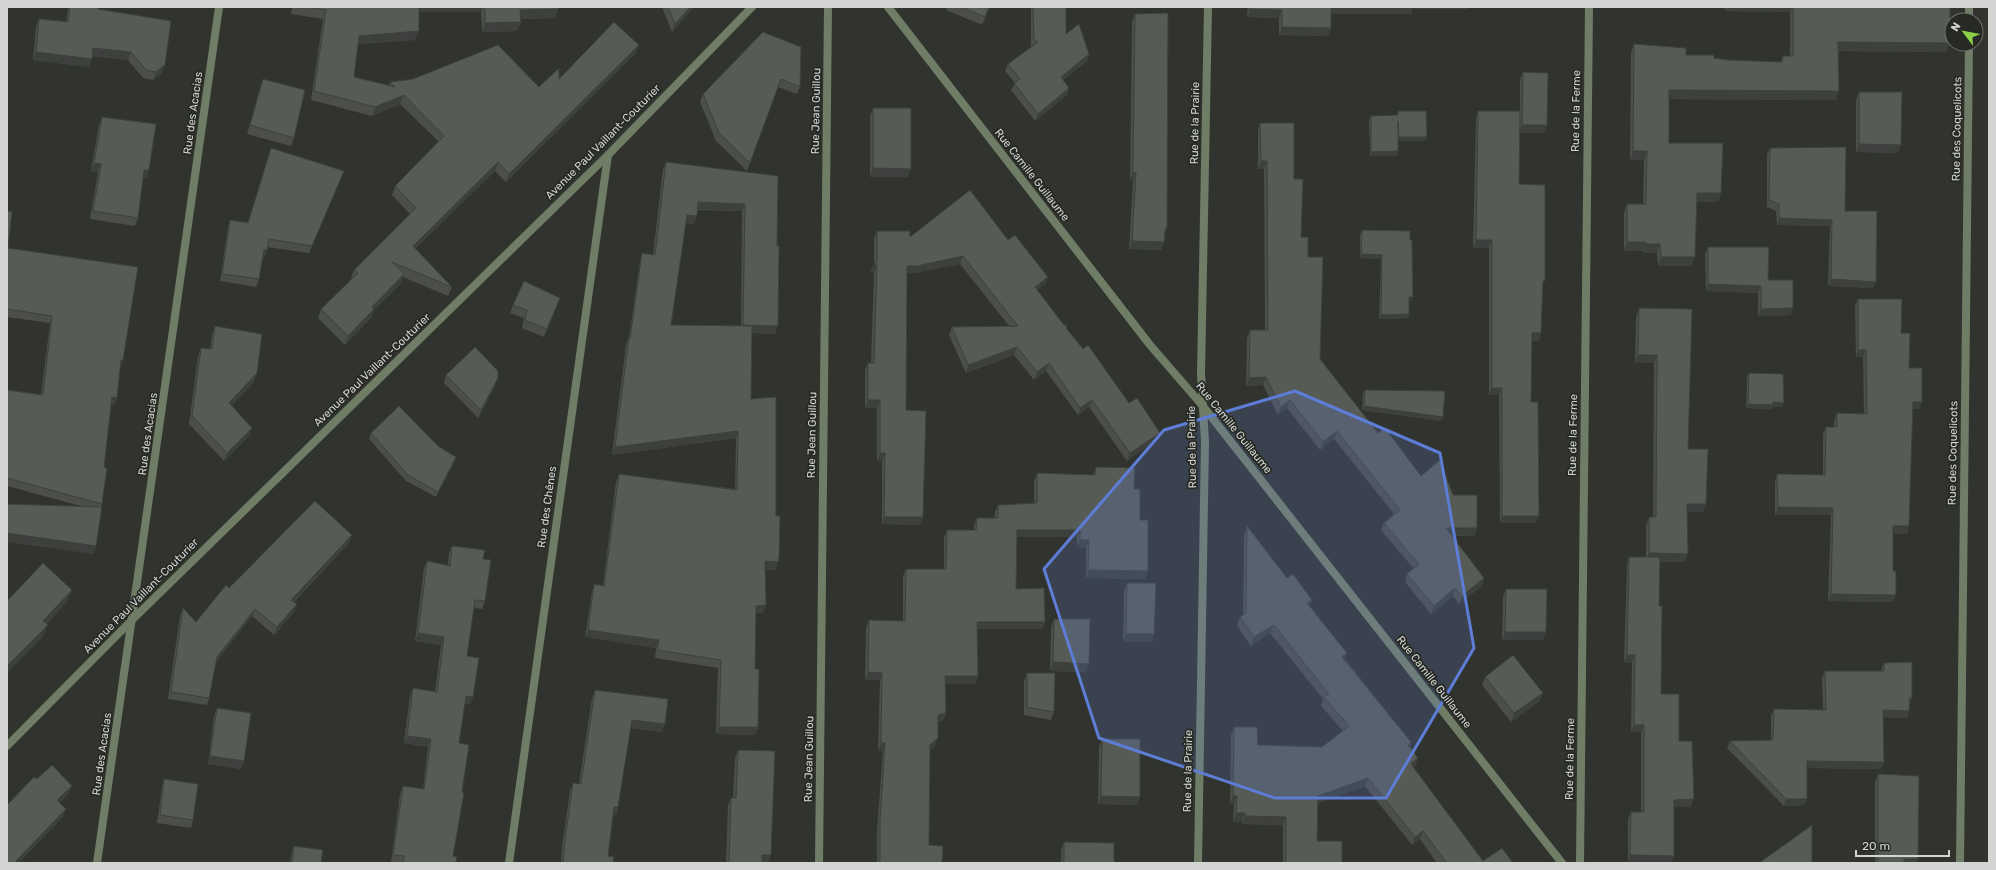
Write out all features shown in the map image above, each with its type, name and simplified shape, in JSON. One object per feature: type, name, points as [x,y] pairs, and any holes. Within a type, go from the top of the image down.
[{"type":"street","name":"Rue des Acacias","points":[[97,863],[219,7]]},
{"type":"street","name":"Avenue Paul Vaillant-Couturier","points":[[7,746],[132,620],[608,155],[752,7]]},
{"type":"street","name":"Rue Jean Guillou","points":[[819,863],[828,7]]},
{"type":"street","name":"Rue Camille Guillaume","points":[[888,7],[1150,345],[1202,405],[1562,863]]},
{"type":"street","name":"Rue de la Prairie","points":[[1198,863],[1205,442],[1201,373],[1208,7]]},
{"type":"street","name":"Rue de la Ferme","points":[[1580,863],[1588,7]]},
{"type":"street","name":"Rue des Coquelicots","points":[[1960,863],[1969,52]]},
{"type":"street","name":"Rue des Chênes","points":[[509,863],[608,155]]},
{"type":"highlighted area","points":[[1295,391],[1440,453],[1474,648],[1386,798],[1275,798],[1099,738],[1044,569],[1164,430]]},
{"type":"building","points":[[70,7],[98,7],[98,9],[171,21],[165,65],[156,72],[146,70],[131,52],[93,48],[92,59],[36,52],[39,19],[68,22]]},
{"type":"building","points":[[307,7],[419,7],[419,31],[359,36],[354,77],[395,87],[390,82],[413,79],[498,45],[539,87],[559,68],[559,79],[614,22],[639,45],[509,174],[498,162],[413,246],[452,287],[392,262],[404,274],[372,307],[374,309],[348,336],[321,309],[358,273],[354,270],[416,208],[395,186],[444,136],[404,95],[375,107],[314,91],[326,10]]},
{"type":"building","points":[[485,7],[558,7],[558,9],[520,10],[521,22],[485,23]]},
{"type":"building","points":[[668,7],[690,7],[675,24]]},
{"type":"building","points":[[961,7],[989,7],[985,17]]},
{"type":"building","points":[[1033,7],[1066,7],[1066,34],[1079,24],[1089,54],[1061,77],[1069,88],[1038,114],[1014,83],[1020,79],[1008,64],[1038,42],[1034,40]]},
{"type":"building","points":[[1250,7],[1331,7],[1331,28],[1282,27],[1282,10],[1250,9]]},
{"type":"building","points":[[1793,7],[1950,7],[1950,12],[1944,12],[1944,43],[1838,42],[1839,91],[1669,90],[1669,143],[1723,143],[1721,193],[1697,193],[1695,257],[1661,257],[1660,244],[1627,242],[1627,204],[1646,204],[1647,151],[1633,151],[1634,44],[1686,48],[1686,55],[1714,55],[1714,58],[1728,60],[1782,62],[1783,56],[1793,56]]},
{"type":"building","points":[[1168,13],[1167,228],[1165,229],[1164,242],[1132,241],[1136,173],[1133,172],[1135,14]]},
{"type":"building","points":[[763,32],[801,47],[800,87],[781,79],[750,163],[719,133],[703,94]]},
{"type":"building","points":[[1523,72],[1548,73],[1547,125],[1522,125]]},
{"type":"building","points":[[263,79],[305,90],[294,138],[250,125]]},
{"type":"building","points":[[1859,92],[1902,92],[1901,145],[1859,144]]},
{"type":"building","points":[[873,108],[911,108],[911,169],[873,168]]},
{"type":"building","points":[[1398,111],[1426,111],[1427,137],[1399,137],[1398,121],[1398,151],[1371,152],[1371,116],[1398,115]]},
{"type":"building","points":[[1478,111],[1520,111],[1519,184],[1545,185],[1545,281],[1543,281],[1541,333],[1532,333],[1531,402],[1538,402],[1539,516],[1502,516],[1502,388],[1492,388],[1492,240],[1476,240]]},
{"type":"building","points":[[102,117],[156,124],[149,170],[144,170],[138,218],[93,211],[101,164],[94,163]]},
{"type":"building","points":[[1260,123],[1294,123],[1294,179],[1303,179],[1301,237],[1308,237],[1308,257],[1323,257],[1320,359],[1378,433],[1385,428],[1421,476],[1440,460],[1453,495],[1477,495],[1477,528],[1446,528],[1484,578],[1462,596],[1455,588],[1434,606],[1407,574],[1419,564],[1384,523],[1400,510],[1337,431],[1323,442],[1290,400],[1281,407],[1266,377],[1249,378],[1250,330],[1268,330],[1267,161],[1261,161]]},
{"type":"building","points":[[1846,147],[1845,211],[1877,211],[1876,282],[1831,279],[1832,220],[1779,218],[1779,204],[1769,200],[1770,148]]},
{"type":"building","points":[[271,148],[344,171],[312,246],[269,239],[267,250],[264,250],[259,279],[222,274],[230,220],[248,223]]},
{"type":"building","points":[[666,162],[778,176],[778,326],[743,325],[745,204],[698,202],[697,216],[687,215],[671,325],[752,326],[751,399],[776,397],[776,516],[780,516],[779,560],[778,559],[778,562],[765,561],[766,605],[756,606],[755,669],[759,669],[758,727],[719,727],[721,660],[657,650],[659,640],[588,630],[594,584],[604,586],[619,474],[737,490],[738,431],[615,447],[629,337],[630,338],[642,253],[655,255]]},
{"type":"building","points":[[970,190],[1008,240],[1015,235],[1048,277],[1035,287],[1064,325],[1067,325],[1066,328],[1083,349],[1088,345],[1129,403],[1137,398],[1160,433],[1130,453],[1092,400],[1080,408],[1049,363],[1037,372],[1017,347],[968,365],[952,327],[1018,326],[963,256],[917,266],[907,266],[906,410],[926,411],[923,517],[884,517],[885,453],[880,453],[880,400],[868,400],[868,363],[874,363],[877,265],[873,265],[877,262],[877,231],[910,231],[910,237]]},
{"type":"building","points":[[7,211],[12,212],[8,248],[138,267],[123,360],[121,360],[117,398],[112,397],[104,467],[107,468],[102,504],[7,478],[7,390],[43,395],[52,316],[7,309]]},
{"type":"building","points":[[1362,230],[1410,231],[1410,240],[1412,240],[1413,297],[1409,297],[1409,314],[1381,315],[1382,255],[1361,254]]},
{"type":"building","points":[[1708,247],[1769,247],[1768,280],[1793,280],[1793,308],[1761,309],[1761,286],[1708,284]]},
{"type":"building","points":[[524,281],[560,298],[547,329],[525,320],[527,310],[513,305]]},
{"type":"building","points":[[1858,299],[1902,299],[1901,333],[1910,333],[1909,368],[1922,368],[1922,402],[1913,402],[1909,526],[1893,526],[1893,570],[1896,572],[1896,595],[1831,594],[1833,508],[1778,507],[1777,474],[1825,475],[1826,427],[1837,427],[1837,413],[1867,414],[1866,350],[1858,350]]},
{"type":"building","points":[[1639,308],[1692,309],[1688,449],[1708,449],[1706,504],[1687,504],[1688,554],[1649,553],[1649,517],[1656,517],[1657,355],[1638,355]]},
{"type":"building","points":[[215,326],[262,334],[257,373],[229,403],[252,428],[227,453],[192,416],[201,348],[212,349]]},
{"type":"building","points":[[475,347],[498,371],[498,378],[481,410],[446,375]]},
{"type":"building","points":[[1749,373],[1783,374],[1784,403],[1773,402],[1773,405],[1748,404]]},
{"type":"building","points":[[1365,390],[1445,391],[1443,417],[1364,406]]},
{"type":"building","points":[[399,406],[438,446],[456,457],[438,492],[408,475],[371,433]]},
{"type":"building","points":[[1096,467],[1135,468],[1134,489],[1140,489],[1140,520],[1148,520],[1148,571],[1088,570],[1089,540],[1080,540],[1080,530],[1017,530],[1016,589],[1044,588],[1045,622],[977,622],[978,676],[945,676],[946,713],[938,715],[938,738],[930,745],[929,845],[943,846],[942,863],[880,863],[880,822],[885,743],[881,743],[882,673],[868,672],[869,620],[905,621],[906,569],[946,569],[947,530],[976,530],[977,518],[998,518],[998,505],[1037,503],[1037,473],[1095,475]]},
{"type":"building","points":[[315,501],[352,535],[291,600],[297,604],[277,627],[255,609],[217,657],[209,698],[171,692],[183,608],[196,622],[226,585],[229,588]]},
{"type":"building","points":[[7,504],[102,507],[96,546],[7,533]]},
{"type":"building","points":[[1247,526],[1287,578],[1293,574],[1312,600],[1307,603],[1347,653],[1342,657],[1411,742],[1408,745],[1418,758],[1411,764],[1483,861],[1502,848],[1513,863],[1447,863],[1423,831],[1415,837],[1368,778],[1318,796],[1317,841],[1342,841],[1342,863],[1286,863],[1286,817],[1245,816],[1245,813],[1236,813],[1237,796],[1233,796],[1234,727],[1257,727],[1258,745],[1322,747],[1349,726],[1324,697],[1329,694],[1274,625],[1254,637],[1240,617],[1246,613]]},
{"type":"building","points":[[452,546],[485,550],[483,559],[491,560],[485,601],[475,600],[467,656],[479,658],[473,697],[466,696],[459,743],[469,745],[462,792],[464,793],[453,856],[457,857],[456,863],[403,863],[404,856],[393,855],[403,786],[424,789],[431,739],[407,736],[413,688],[437,692],[444,637],[418,633],[427,561],[450,566]]},
{"type":"building","points":[[1629,557],[1660,557],[1659,606],[1662,606],[1661,694],[1679,694],[1679,741],[1692,741],[1694,799],[1674,800],[1674,856],[1630,855],[1631,812],[1644,812],[1644,725],[1634,725],[1635,655],[1627,655]]},
{"type":"building","points":[[43,563],[72,590],[43,621],[48,625],[7,666],[7,601]]},
{"type":"building","points":[[1127,583],[1156,583],[1154,634],[1126,634]]},
{"type":"building","points":[[1506,589],[1547,589],[1546,632],[1505,632]]},
{"type":"building","points":[[1054,619],[1090,619],[1089,664],[1053,662]]},
{"type":"building","points":[[1513,655],[1543,693],[1514,713],[1485,677]]},
{"type":"building","points":[[1912,662],[1912,698],[1910,698],[1909,711],[1883,710],[1884,762],[1807,761],[1807,799],[1786,799],[1730,741],[1773,740],[1774,709],[1826,710],[1825,671],[1884,671],[1884,663]]},
{"type":"building","points":[[1027,673],[1055,673],[1054,712],[1027,707]]},
{"type":"building","points":[[595,690],[668,699],[665,724],[632,720],[618,807],[614,807],[608,856],[614,857],[613,863],[563,863],[573,783],[581,784]]},
{"type":"building","points":[[217,708],[251,713],[244,761],[210,756]]},
{"type":"building","points":[[1102,739],[1140,739],[1140,797],[1101,796]]},
{"type":"building","points":[[738,750],[775,751],[771,855],[762,855],[762,863],[729,863],[731,798],[736,798]]},
{"type":"building","points":[[52,765],[72,786],[57,800],[66,809],[14,863],[7,863],[7,805],[34,777],[37,779]]},
{"type":"building","points":[[1878,774],[1919,776],[1918,859],[1904,859],[1904,863],[1878,863]]},
{"type":"building","points":[[164,779],[198,784],[193,820],[160,815]]},
{"type":"building","points":[[1812,825],[1812,863],[1759,863]]},
{"type":"building","points":[[1064,842],[1114,843],[1114,863],[1064,863]]},
{"type":"building","points":[[294,846],[323,850],[321,863],[292,863]]}]
